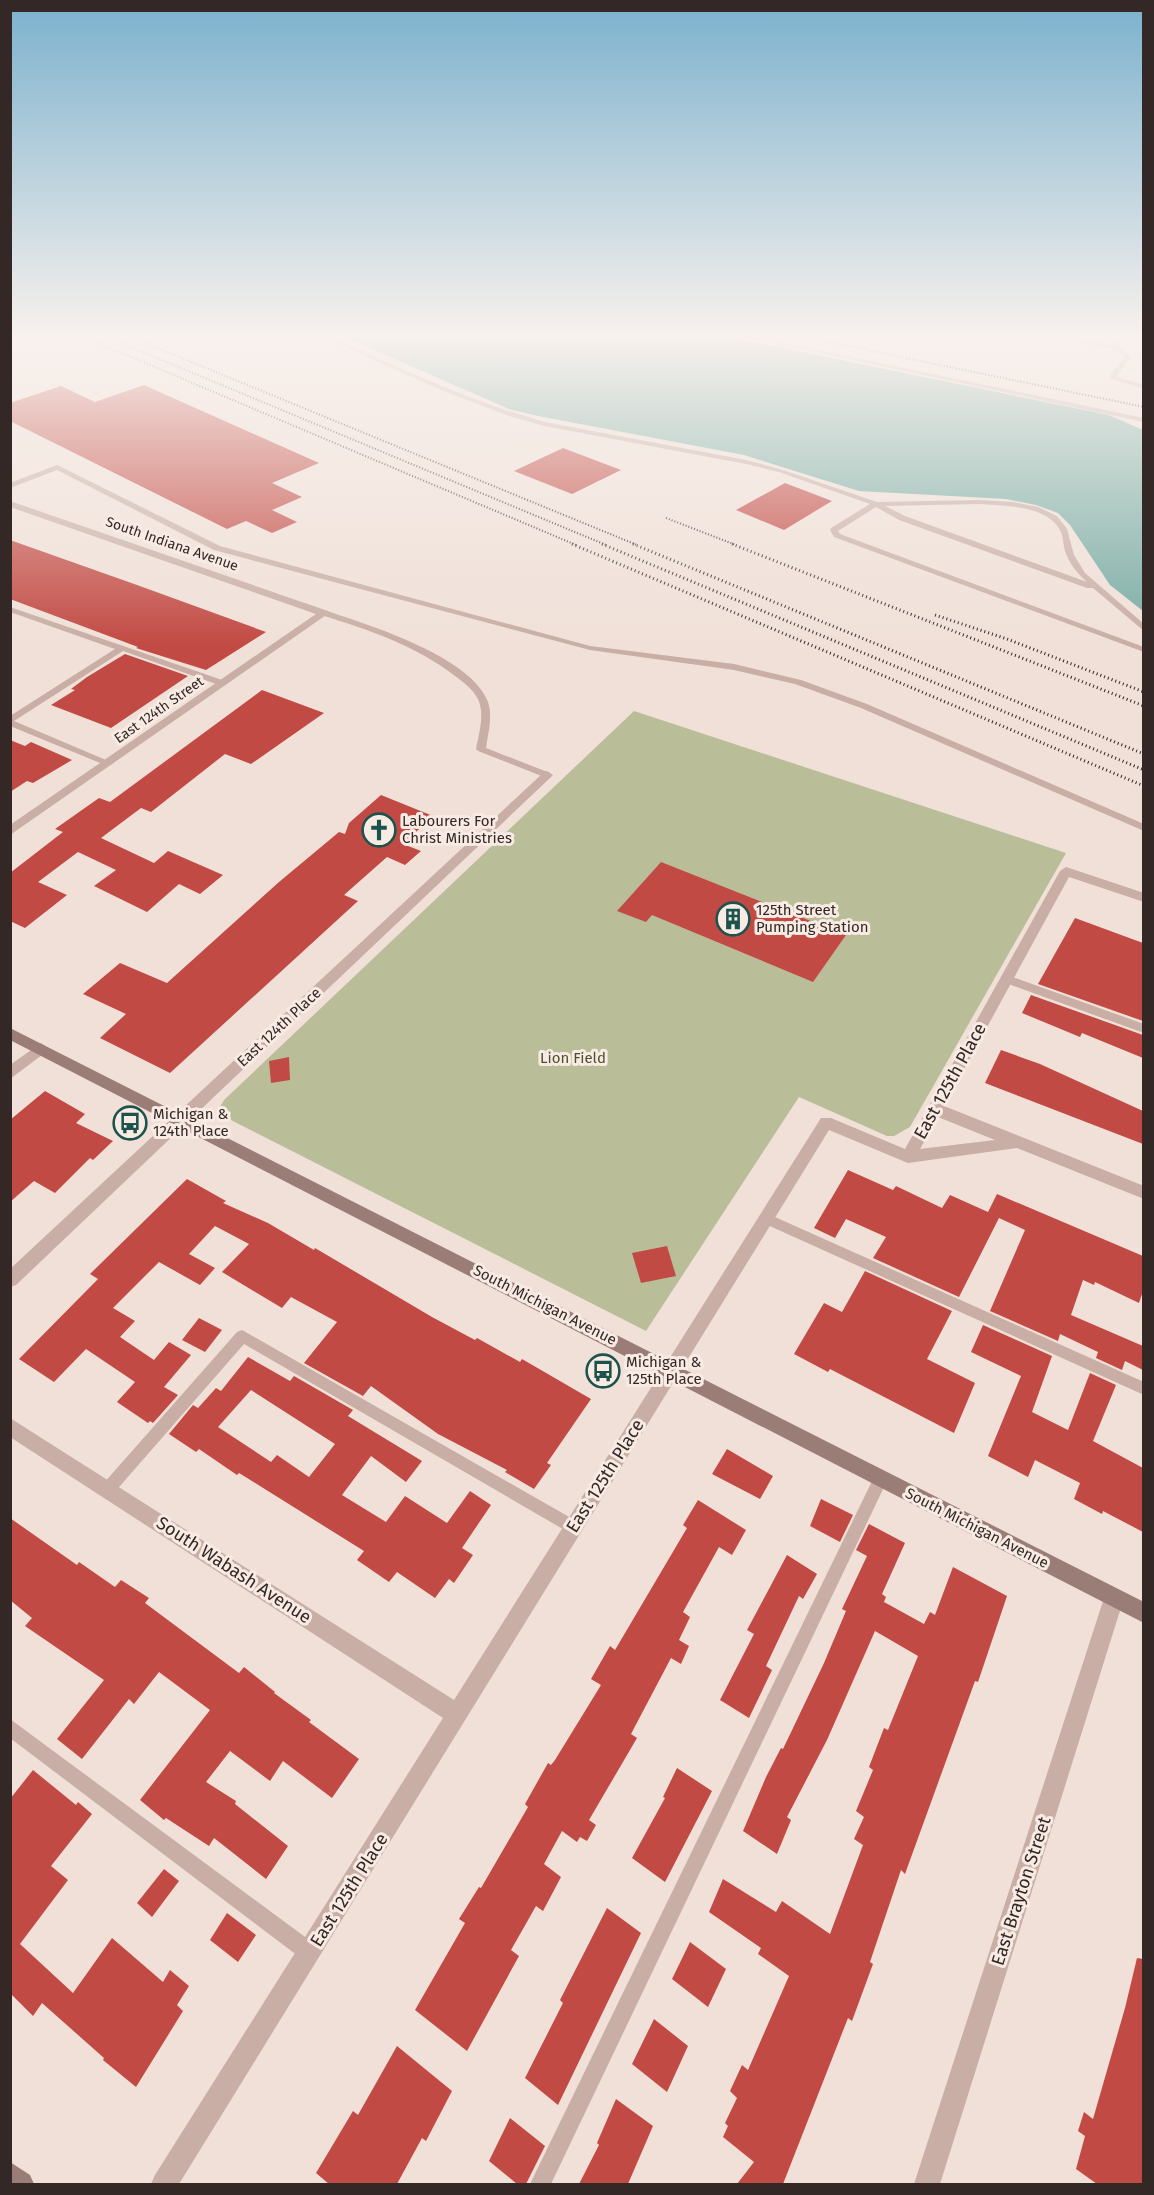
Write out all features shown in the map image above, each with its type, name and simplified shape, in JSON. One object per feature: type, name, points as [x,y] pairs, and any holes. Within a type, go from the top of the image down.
[{"type":"main road","name":"South Michigan Avenue","points":[[10,1033],[1143,1613]]},
{"type":"main road","points":[[10,2175],[21,2184]]},
{"type":"street","name":"South Indiana Avenue","points":[[10,504],[324,613]]},
{"type":"street","name":"East 124th Street","points":[[10,831],[324,613]]},
{"type":"street","name":"East 124th Place","points":[[10,1280],[548,775]]},
{"type":"street","name":"East 125th Place","points":[[164,2184],[826,1122],[908,1158],[1066,871],[1143,898]]},
{"type":"street","points":[[10,1074],[41,1048]]},
{"type":"street","points":[[935,1109],[1143,1193]]},
{"type":"street","points":[[908,1158],[1018,1143]]},
{"type":"street","name":"South Wabash Avenue","points":[[10,1426],[458,1715]]},
{"type":"street","name":"East Brayton Street","points":[[927,2184],[1114,1598]]},
{"type":"lane","points":[[632,440],[747,462],[782,471],[876,504],[902,518],[1097,588]]},
{"type":"lane","points":[[10,486],[57,467],[208,544],[228,551],[590,648],[734,667],[798,682],[864,706],[1143,828]]},
{"type":"lane","points":[[1143,629],[1082,574],[1070,555],[1064,531],[1054,518],[1035,509],[1013,504],[980,502],[876,504],[834,530],[837,535],[1143,650]]},
{"type":"lane","points":[[10,609],[222,683]]},
{"type":"lane","points":[[324,613],[399,638],[439,658],[469,683],[483,700],[485,725],[481,749],[548,775]]},
{"type":"lane","points":[[10,722],[122,648]]},
{"type":"lane","points":[[10,722],[108,763]]},
{"type":"lane","points":[[1007,979],[1143,1029]]},
{"type":"lane","points":[[766,1218],[1143,1389]]},
{"type":"lane","points":[[108,1489],[242,1336],[573,1527]]},
{"type":"lane","points":[[540,2184],[881,1478]]},
{"type":"lane","points":[[10,1727],[309,1952]]},
{"type":"green space","name":"Lion Field","points":[[634,711],[1066,853],[910,1127],[894,1136],[887,1136],[799,1097],[646,1331],[223,1116],[218,1110],[224,1100]]},
{"type":"water","points":[[667,440],[1143,440],[1143,611],[1110,585],[1070,525],[1058,513],[1036,505],[1006,499],[859,491],[744,455]]},
{"type":"building","points":[[49,440],[268,440],[319,463],[272,483],[302,497],[272,510],[297,522],[272,533],[246,521],[227,529]]},
{"type":"building","points":[[563,448],[621,470],[572,494],[514,471]]},
{"type":"building","points":[[785,483],[832,501],[784,530],[736,510]]},
{"type":"building","points":[[10,540],[266,632],[206,670],[136,648],[138,647],[10,599]]},
{"type":"building","points":[[125,654],[188,676],[111,728],[51,705],[75,690],[71,689],[87,677]]},
{"type":"building","points":[[262,690],[324,713],[251,764],[225,754],[151,812],[141,808],[101,838],[154,863],[168,851],[223,875],[200,894],[179,884],[147,912],[94,886],[116,870],[78,852],[38,882],[67,895],[25,928],[10,921],[10,873],[63,832],[55,829],[99,798],[110,802]]},
{"type":"building","points":[[10,740],[25,746],[31,742],[72,760],[33,783],[27,781],[10,792]]},
{"type":"building","points":[[381,795],[433,816],[403,844],[421,851],[405,865],[387,857],[344,895],[358,901],[170,1073],[100,1038],[126,1014],[83,994],[120,963],[167,983],[279,882],[339,832],[345,834],[349,823]]},
{"type":"building","name":"125th Street Pumping Station","points":[[661,862],[846,935],[813,982],[652,915],[646,922],[617,911]]},
{"type":"building","points":[[1075,918],[1143,943],[1143,1021],[1038,984]]},
{"type":"building","points":[[1031,995],[1143,1035],[1143,1058],[1082,1033],[1080,1037],[1022,1013]]},
{"type":"building","points":[[1001,1050],[1040,1064],[1143,1111],[1143,1144],[985,1083]]},
{"type":"building","points":[[289,1057],[290,1080],[271,1083],[269,1061]]},
{"type":"building","points":[[45,1091],[85,1114],[76,1123],[113,1141],[93,1160],[90,1158],[55,1193],[34,1181],[10,1202],[10,1120]]},
{"type":"building","points":[[848,1170],[893,1190],[896,1186],[942,1208],[950,1195],[988,1212],[997,1194],[1143,1256],[1143,1291],[1139,1303],[1095,1282],[1094,1285],[1083,1280],[1071,1315],[1143,1346],[1143,1370],[1125,1361],[1122,1370],[1096,1358],[1098,1352],[1060,1334],[1058,1341],[990,1311],[1025,1230],[999,1218],[959,1297],[873,1258],[886,1237],[846,1219],[835,1238],[814,1228]]},
{"type":"building","points":[[187,1179],[226,1201],[223,1203],[268,1223],[314,1250],[315,1248],[432,1317],[520,1362],[522,1359],[591,1399],[547,1463],[551,1465],[534,1489],[505,1472],[507,1470],[438,1434],[371,1386],[363,1396],[304,1363],[337,1322],[291,1297],[282,1308],[222,1272],[249,1244],[215,1226],[189,1254],[215,1268],[200,1285],[159,1262],[113,1308],[135,1321],[120,1337],[154,1360],[169,1342],[191,1355],[164,1387],[178,1395],[153,1423],[150,1421],[148,1423],[117,1402],[135,1382],[86,1349],[54,1382],[19,1359],[98,1279],[90,1274]]},
{"type":"building","points":[[667,1246],[676,1276],[641,1283],[632,1253]]},
{"type":"building","points":[[865,1271],[952,1311],[927,1359],[975,1383],[954,1433],[830,1369],[828,1372],[794,1354],[824,1303],[842,1312]]},
{"type":"building","points":[[199,1318],[222,1330],[205,1352],[182,1340]]},
{"type":"building","points":[[983,1325],[1052,1356],[1032,1412],[1068,1430],[1090,1373],[1116,1385],[1093,1441],[1143,1468],[1143,1532],[1074,1499],[1080,1483],[1035,1460],[1028,1477],[988,1456],[1021,1376],[971,1352]]},
{"type":"building","points":[[248,1357],[290,1381],[294,1376],[353,1410],[348,1416],[422,1461],[406,1482],[371,1456],[342,1495],[386,1522],[405,1496],[447,1523],[470,1491],[491,1505],[462,1548],[473,1555],[454,1583],[449,1579],[435,1598],[397,1572],[389,1582],[357,1560],[364,1551],[239,1473],[237,1475],[199,1449],[196,1452],[169,1434],[193,1405],[198,1408],[216,1388],[221,1391]],"holes":[[[251,1390],[335,1444],[309,1477],[277,1455],[271,1462],[218,1427]]]},
{"type":"building","points":[[727,1449],[773,1476],[760,1499],[712,1474]]},
{"type":"building","points":[[821,1499],[853,1515],[840,1542],[810,1526]]},
{"type":"building","points":[[698,1500],[746,1530],[732,1555],[719,1547],[683,1612],[690,1617],[679,1640],[689,1646],[681,1664],[671,1658],[631,1734],[637,1738],[589,1820],[596,1825],[587,1841],[580,1837],[577,1842],[562,1831],[544,1864],[561,1877],[543,1911],[536,1906],[511,1950],[519,1956],[467,2051],[415,2010],[465,1923],[459,1919],[479,1887],[481,1888],[528,1807],[525,1804],[548,1763],[551,1765],[555,1760],[601,1685],[591,1679],[610,1646],[615,1650],[687,1528],[683,1525]]},
{"type":"building","points":[[10,1518],[77,1565],[79,1562],[115,1587],[121,1580],[149,1598],[145,1603],[239,1673],[244,1667],[311,1720],[309,1722],[359,1759],[332,1798],[283,1761],[270,1781],[230,1751],[206,1782],[236,1801],[235,1804],[288,1846],[266,1879],[214,1838],[209,1846],[166,1818],[164,1820],[140,1800],[210,1710],[159,1672],[134,1704],[129,1699],[82,1759],[57,1739],[104,1680],[25,1626],[32,1618],[10,1600]]},
{"type":"building","points":[[869,1524],[905,1543],[882,1594],[886,1597],[884,1602],[924,1624],[930,1612],[935,1615],[953,1567],[1007,1596],[978,1682],[975,1681],[905,1874],[901,1870],[870,1962],[873,1964],[852,2021],[848,2018],[783,2184],[737,2184],[754,2162],[723,2137],[728,2126],[725,2123],[737,2098],[730,2091],[742,2065],[748,2070],[789,1976],[758,1954],[761,1948],[709,1912],[723,1879],[776,1912],[782,1901],[830,1934],[863,1845],[854,1839],[864,1817],[856,1811],[873,1770],[869,1767],[884,1728],[888,1730],[918,1656],[875,1631],[827,1740],[787,1817],[791,1820],[777,1854],[743,1831],[766,1777],[781,1748],[783,1749],[824,1663],[846,1611],[842,1609],[867,1556],[856,1550]]},
{"type":"building","points":[[787,1555],[817,1574],[803,1599],[799,1596],[766,1666],[772,1670],[749,1718],[720,1700],[754,1634],[747,1630]]},
{"type":"building","points":[[677,1768],[712,1791],[665,1882],[632,1858],[665,1798],[663,1797]]},
{"type":"building","points":[[33,1770],[76,1805],[78,1802],[92,1814],[51,1866],[68,1880],[20,1944],[73,1993],[112,1938],[163,1982],[170,1970],[189,1986],[177,2005],[183,2011],[136,2087],[103,2060],[104,2058],[42,2003],[33,2016],[10,1993],[10,1799]]},
{"type":"building","points":[[164,1869],[179,1881],[152,1917],[137,1903]]},
{"type":"building","points":[[607,1908],[641,1933],[558,2105],[525,2078],[563,2003],[560,2000]]},
{"type":"building","points":[[227,1913],[256,1935],[238,1962],[210,1940]]},
{"type":"building","points":[[690,1942],[726,1969],[708,2007],[672,1979]]},
{"type":"building","points":[[1137,1958],[1143,1959],[1143,2184],[1097,2184],[1076,2169],[1085,2136],[1078,2131],[1084,2112],[1093,2119]]},
{"type":"building","points":[[654,2019],[688,2046],[667,2092],[632,2064]]},
{"type":"building","points":[[397,2046],[452,2091],[426,2141],[422,2138],[397,2184],[329,2184],[316,2173],[353,2111],[358,2115]]},
{"type":"building","points":[[616,2099],[653,2126],[628,2184],[579,2184],[599,2145],[597,2143]]},
{"type":"building","points":[[510,2118],[545,2146],[526,2184],[517,2184],[489,2161]]},
{"type":"railway","points":[[328,440],[576,545]]},
{"type":"railway","points":[[355,440],[606,545]]},
{"type":"railway","points":[[382,440],[637,545]]},
{"type":"railway","points":[[666,518],[736,545]]},
{"type":"railway","points":[[572,544],[1144,786]]},
{"type":"railway","points":[[602,544],[1144,770]]},
{"type":"railway","points":[[633,544],[1144,754]]},
{"type":"railway","points":[[732,544],[1144,706]]},
{"type":"railway","points":[[935,615],[1007,639],[1144,692]]},
{"type":"place","name":"Labourers For Christ Ministries","points":[[379,830]]},
{"type":"place","name":"125th Street Pumping Station","points":[[733,919]]},
{"type":"place","name":"Michigan & 124th Place","points":[[130,1123]]},
{"type":"place","name":"Michigan & 125th Place","points":[[603,1371]]}]
